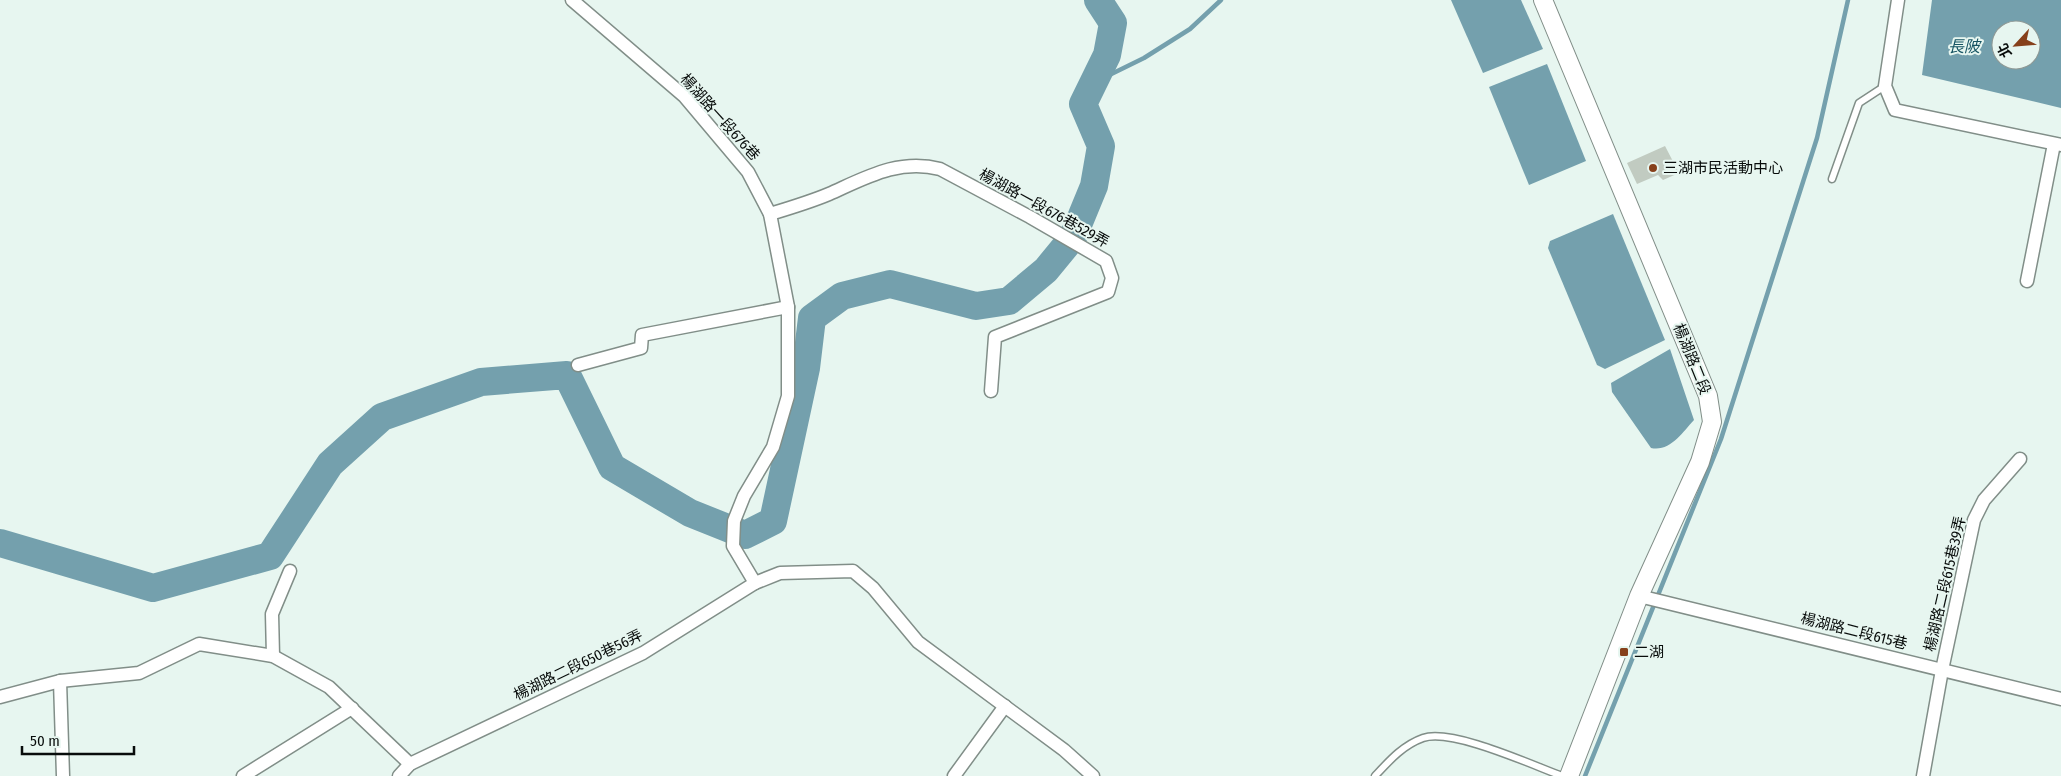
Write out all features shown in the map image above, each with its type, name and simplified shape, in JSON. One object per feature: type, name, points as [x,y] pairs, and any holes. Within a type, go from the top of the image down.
[{"type":"street","name":"楊湖路一段676巷","points":[[572,0],[684,96],[748,172],[770,214],[788,307],[788,396],[773,447],[744,496],[734,521],[733,546],[755,583]]},
{"type":"street","name":"楊湖路二段","points":[[1543,0],[1704,387],[1710,405],[1712,422],[1700,462],[1639,596],[1569,776]]},
{"type":"street","points":[[1898,0],[1885,86],[1895,110],[2057,144],[2028,281]]},
{"type":"street","name":"楊湖路一段676巷529弄","points":[[770,214],[827,195],[882,170],[925,165],[940,169],[1106,261],[1112,278],[1108,292],[995,337],[991,391]]},
{"type":"street","points":[[578,365],[641,348],[642,335],[788,307]]},
{"type":"street","name":"楊湖路二段615巷39弄","points":[[1923,776],[1942,670],[1974,520],[1984,500],[2020,459]]},
{"type":"street","points":[[272,656],[272,614],[290,571]]},
{"type":"street","name":"楊湖路二段650巷56弄","points":[[399,776],[410,764],[643,653],[755,583],[780,573],[853,571],[873,588],[918,642],[1064,750],[1093,776]]},
{"type":"street","name":"楊湖路二段615巷","points":[[1639,596],[2061,699]]},
{"type":"street","points":[[0,697],[60,681],[140,673],[200,644],[272,656],[329,686],[410,764]]},
{"type":"street","points":[[60,681],[63,776]]},
{"type":"street","points":[[954,776],[1005,706]]},
{"type":"street","points":[[243,776],[352,708]]},
{"type":"lane","points":[[1832,180],[1858,103],[1885,86]]},
{"type":"lane","points":[[1375,776],[1398,752],[1424,738],[1460,738],[1562,776]]},
{"type":"water","points":[[1451,0],[1521,0],[1543,49],[1483,73]]},
{"type":"water","name":"長陂","points":[[1932,0],[2061,0],[2061,108],[1922,75]]},
{"type":"water","points":[[1547,64],[1586,161],[1529,185],[1489,87]]},
{"type":"water","points":[[1613,214],[1665,340],[1605,369],[1597,365],[1548,248],[1550,241]]},
{"type":"water","points":[[1670,349],[1694,420],[1670,444],[1664,447],[1651,448],[1612,392],[1611,383]]},
{"type":"building","name":"三湖市民活動中心","points":[[1665,146],[1679,173],[1663,180],[1658,175],[1637,184],[1627,163]]},
{"type":"waterway","points":[[0,543],[153,588],[270,556],[330,464],[382,417],[481,382],[567,375],[612,467],[690,513],[745,535],[773,521],[806,368],[812,318],[842,296],[890,284],[976,306],[1009,301],[1046,270],[1073,237],[1094,186],[1101,146],[1083,104],[1107,55],[1113,23],[1098,0]]},
{"type":"waterway","points":[[1093,83],[1144,58],[1190,29],[1221,0]]},
{"type":"waterway","points":[[1585,776],[1721,439],[1817,138],[1848,0]]},
{"type":"place","name":"三湖市民活動中心","points":[[1653,168]]},
{"type":"place","name":"二湖","points":[[1624,652]]}]
